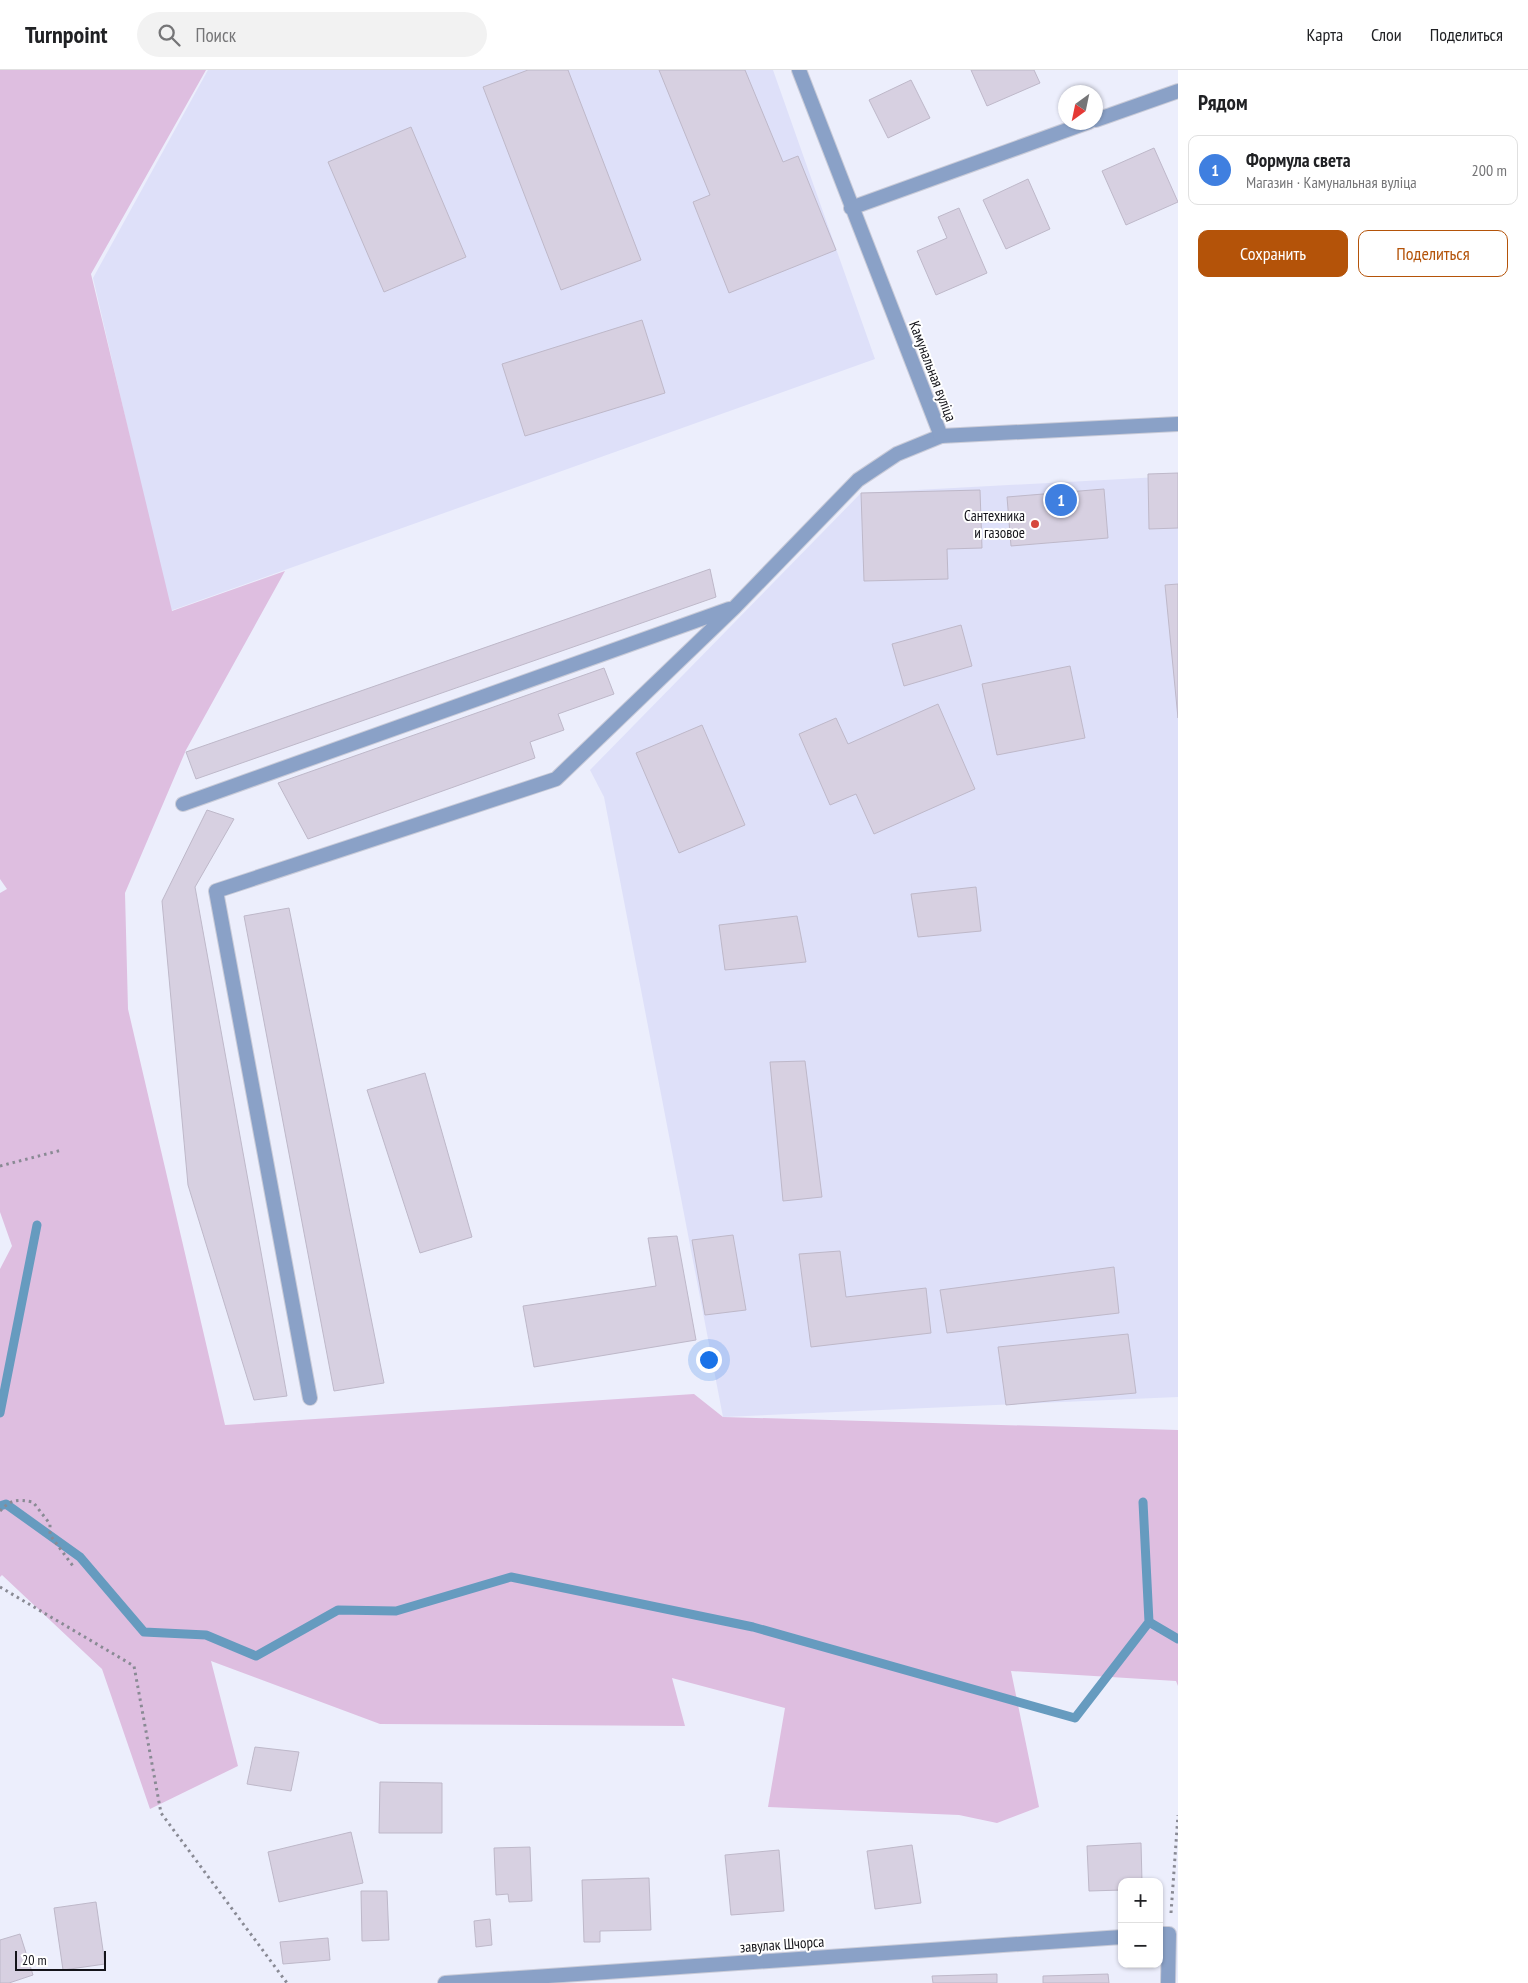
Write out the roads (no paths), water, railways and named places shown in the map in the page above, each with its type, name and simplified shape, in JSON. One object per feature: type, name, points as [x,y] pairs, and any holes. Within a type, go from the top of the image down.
[{"type":"street","name":"Камунальная вуліца","points":[[799,70],[941,436],[1178,424]]},
{"type":"street","points":[[1103,118],[1178,91]]},
{"type":"street","points":[[851,208],[1067,130]]},
{"type":"street","points":[[310,1398],[216,890],[556,779],[735,607],[858,480],[896,454],[941,436]]},
{"type":"street","points":[[184,804],[735,607]]},
{"type":"street","points":[[1164,1934],[1168,1983]]},
{"type":"street","name":"завулак Шчорса","points":[[445,1983],[1118,1937]]},
{"type":"waterway","points":[[0,1413],[37,1225]]},
{"type":"waterway","points":[[1143,1502],[1149,1622]]},
{"type":"waterway","points":[[0,1506],[6,1504],[80,1557],[144,1632],[206,1635],[256,1656],[338,1610],[396,1611],[511,1577],[753,1627],[1075,1718],[1149,1622],[1178,1639]]},
{"type":"place","name":"Формула света","points":[[1061,500]]},
{"type":"place","name":"Сантехника и газовое","points":[[1035,524]]}]
